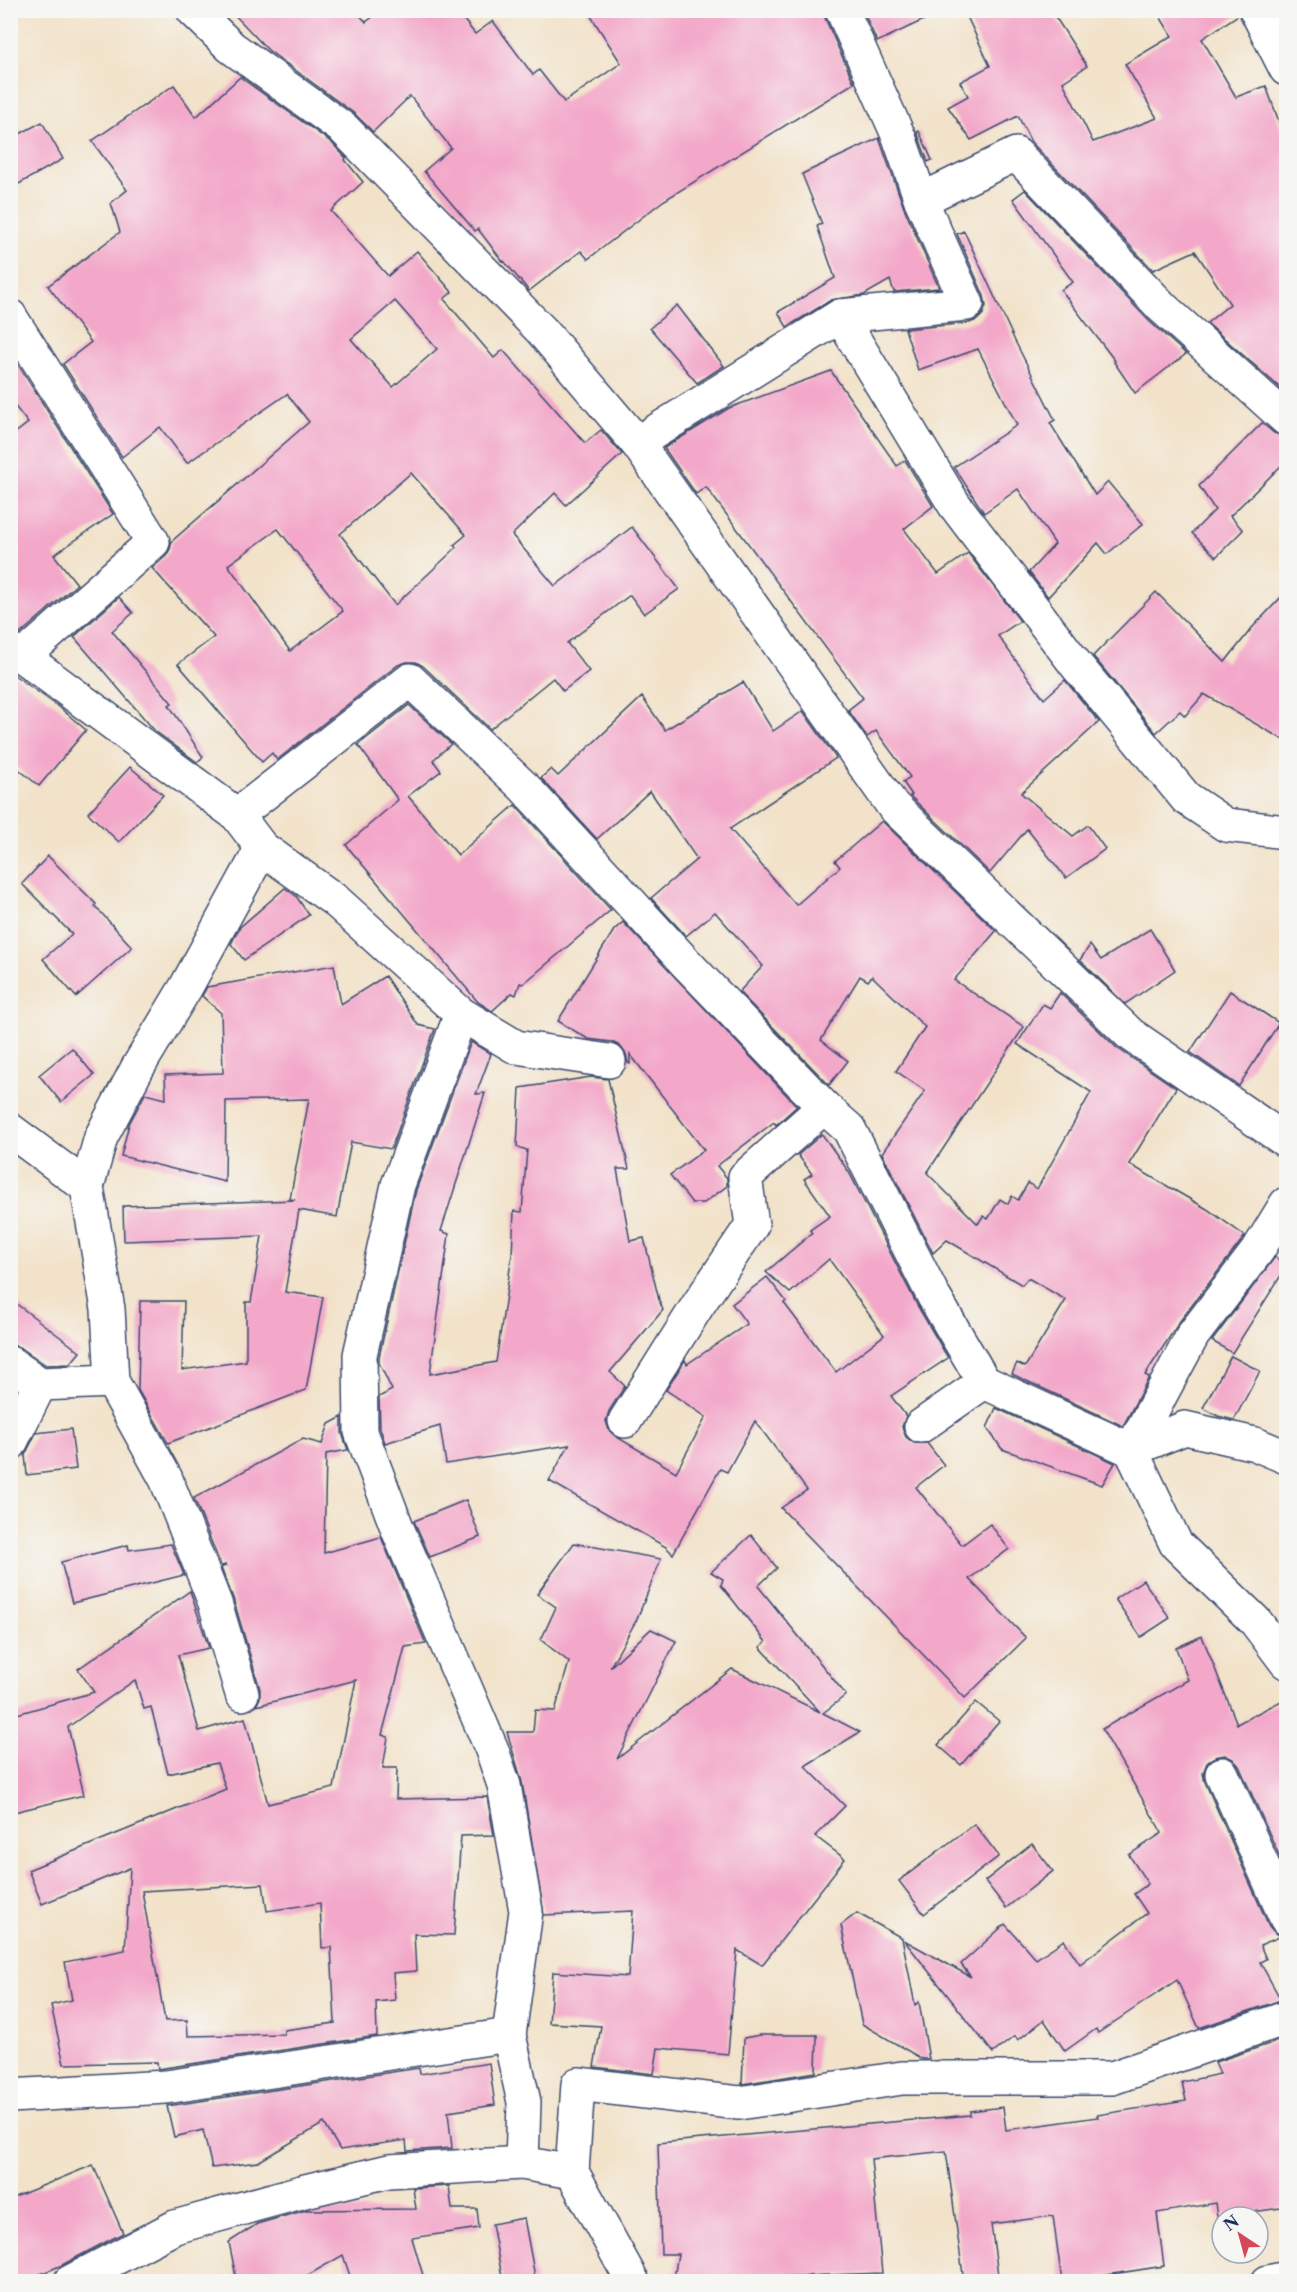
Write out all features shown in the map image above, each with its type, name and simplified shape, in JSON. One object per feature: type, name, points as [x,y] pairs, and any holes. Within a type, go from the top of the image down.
[{"type":"street","points":[[193,10],[231,47],[344,129],[542,331],[637,443],[893,806],[1130,1034],[1287,1141]]},
{"type":"street","points":[[637,443],[840,316],[967,304],[921,200],[899,137],[842,10]]},
{"type":"street","points":[[1256,10],[1287,69]]},
{"type":"street","points":[[921,200],[1016,154],[1164,308],[1287,419]]},
{"type":"street","points":[[10,316],[153,542],[17,653],[237,815],[262,848],[336,901],[461,1014],[516,1047],[609,1061]]},
{"type":"street","points":[[840,316],[954,504],[1077,666],[1186,798],[1226,825],[1287,832]]},
{"type":"street","points":[[237,815],[410,680],[524,787],[685,962],[824,1107],[849,1129],[934,1297],[984,1382],[1131,1450],[1176,1544],[1256,1622],[1287,1662]]},
{"type":"street","points":[[242,1694],[215,1602],[166,1479],[112,1381],[108,1309],[87,1187],[101,1137],[262,848]]},
{"type":"street","points":[[461,1014],[398,1185],[360,1355],[361,1432],[398,1530],[492,1750],[504,1785],[526,1911],[509,2035],[524,2102],[522,2163]]},
{"type":"street","points":[[625,1421],[698,1305],[752,1226],[745,1177],[824,1107]]},
{"type":"street","points":[[10,1130],[87,1187]]},
{"type":"street","points":[[1131,1450],[1192,1335],[1258,1250],[1287,1204]]},
{"type":"street","points":[[10,1363],[40,1384],[112,1381]]},
{"type":"street","points":[[921,1426],[984,1382]]},
{"type":"street","points":[[10,1444],[40,1384]]},
{"type":"street","points":[[1131,1450],[1185,1428],[1255,1444],[1287,1457]]},
{"type":"street","points":[[1222,1774],[1287,1918]]},
{"type":"street","points":[[633,2282],[572,2172],[578,2084],[739,2103],[902,2078],[1112,2078],[1287,2018]]},
{"type":"street","points":[[10,2096],[166,2087],[509,2035]]},
{"type":"street","points":[[70,2282],[175,2227],[301,2192],[389,2171],[522,2163],[572,2172]]},
{"type":"street","points":[[1268,2282],[1287,2278]]},
{"type":"building","points":[[230,10],[355,10],[366,22],[382,10],[456,10],[475,34],[493,21],[533,75],[539,70],[564,102],[621,63],[587,10],[824,10],[825,18],[854,83],[663,201],[588,259],[581,251],[529,291],[478,229],[475,231],[424,171],[451,148],[410,96],[373,132],[355,114],[268,50]]},
{"type":"building","points":[[863,10],[945,10],[877,42]]},
{"type":"building","points":[[964,10],[1051,10],[1087,66],[1063,82],[1093,142],[1157,118],[1125,64],[1172,36],[1156,10],[1238,10],[1238,15],[1202,39],[1236,97],[1266,86],[1287,144],[1287,394],[1207,323],[1230,304],[1195,251],[1153,270],[1031,142],[1018,116],[971,140],[948,107],[968,96],[960,82],[990,66]]},
{"type":"building","points":[[240,77],[332,143],[363,182],[331,211],[388,276],[417,251],[452,292],[444,299],[494,358],[503,350],[585,443],[601,430],[622,454],[566,505],[555,493],[512,535],[555,586],[632,527],[679,589],[644,614],[630,595],[567,643],[589,671],[563,691],[553,678],[490,729],[423,666],[416,662],[407,662],[398,665],[277,760],[272,753],[262,762],[178,664],[214,637],[152,568],[166,556],[172,541],[309,422],[287,394],[187,463],[160,427],[122,457],[63,364],[91,342],[48,286],[120,232],[111,203],[127,190],[92,141],[174,85],[196,117]],"holes":[[[395,301],[437,349],[393,387],[351,339]],[[411,473],[466,535],[454,545],[456,548],[395,605],[340,534]],[[278,529],[343,611],[290,651],[228,565]]]},
{"type":"building","points":[[42,122],[63,159],[10,189],[10,139]]},
{"type":"building","points":[[919,131],[932,160],[928,162],[917,132]]},
{"type":"building","points":[[879,138],[904,208],[939,288],[894,292],[890,280],[864,295],[831,300],[787,327],[778,312],[835,278],[817,226],[822,224],[802,174]]},
{"type":"building","points":[[1025,190],[1149,321],[1186,354],[1135,393],[1115,361],[1061,290],[1073,282],[1013,199]]},
{"type":"building","points":[[964,231],[1055,420],[1050,423],[1095,495],[1108,482],[1143,524],[1107,554],[1098,543],[1048,597],[1029,572],[1055,544],[1018,489],[984,513],[954,467],[1017,425],[978,349],[918,370],[905,329],[969,323],[977,320],[983,314],[986,306],[984,296],[957,234]]},
{"type":"building","points":[[677,305],[724,366],[697,383],[650,328]]},
{"type":"building","points":[[10,352],[113,514],[54,555],[77,584],[20,634],[10,631],[10,437],[28,423],[10,400]]},
{"type":"building","points":[[831,371],[897,466],[905,460],[933,506],[904,529],[938,574],[968,553],[1020,621],[998,636],[1044,699],[1065,680],[1099,722],[1021,793],[1073,836],[1088,825],[1105,849],[1066,878],[1027,829],[990,873],[910,796],[912,795],[903,782],[910,777],[876,731],[867,737],[848,710],[863,698],[706,487],[696,494],[664,448],[729,408]]},
{"type":"building","points":[[1262,423],[1274,433],[1287,437],[1287,460],[1230,516],[1243,530],[1216,557],[1192,533],[1215,510],[1199,486]]},
{"type":"building","points":[[1287,591],[1287,742],[1204,694],[1185,716],[1180,711],[1156,733],[1093,656],[1156,592],[1225,662],[1252,628]]},
{"type":"building","points":[[119,597],[133,613],[112,631],[172,703],[169,705],[203,757],[197,762],[155,731],[74,637]]},
{"type":"building","points":[[10,672],[59,707],[86,730],[39,786],[10,762]]},
{"type":"building","points":[[743,682],[773,731],[803,711],[836,758],[730,829],[796,905],[840,867],[835,861],[882,821],[996,931],[954,980],[1024,1027],[927,1173],[978,1224],[983,1216],[988,1219],[1000,1199],[1008,1204],[1012,1196],[1018,1200],[1028,1183],[1037,1189],[1091,1092],[1017,1044],[1043,1004],[1050,1008],[1060,993],[1117,1048],[1176,1088],[1129,1164],[1207,1209],[1245,1236],[1180,1321],[1145,1375],[1149,1377],[1123,1426],[1012,1374],[1017,1363],[1025,1367],[1066,1300],[1028,1278],[1022,1285],[947,1240],[933,1253],[882,1153],[925,1091],[896,1071],[925,1027],[872,976],[868,981],[860,976],[821,1040],[848,1061],[829,1085],[739,992],[763,966],[715,912],[686,936],[651,898],[697,859],[650,791],[597,839],[541,778],[551,769],[558,776],[642,697],[665,730]]},
{"type":"building","points":[[409,705],[451,744],[433,760],[441,771],[408,796],[458,855],[515,805],[611,910],[523,984],[520,983],[516,995],[512,993],[492,1011],[478,1002],[346,845],[398,800],[358,745]]},
{"type":"building","points":[[130,767],[163,795],[119,842],[88,813]]},
{"type":"building","points":[[48,856],[96,904],[95,906],[132,947],[76,997],[43,959],[72,934],[22,884]]},
{"type":"building","points":[[285,888],[296,896],[309,915],[244,960],[231,944],[240,927]]},
{"type":"building","points":[[623,922],[797,1106],[776,1125],[774,1122],[717,1166],[727,1178],[727,1186],[704,1203],[692,1203],[670,1175],[704,1150],[630,1054],[630,1064],[620,1046],[612,1042],[588,1039],[558,1021],[614,930]]},
{"type":"building","points":[[1150,929],[1175,970],[1125,1004],[1080,960],[1090,945],[1101,960]]},
{"type":"building","points":[[334,965],[341,1004],[385,976],[418,1025],[435,1029],[391,1149],[351,1142],[337,1217],[299,1210],[285,1292],[323,1297],[306,1390],[168,1443],[138,1390],[140,1301],[184,1301],[182,1370],[246,1361],[246,1302],[251,1302],[262,1236],[124,1241],[123,1206],[295,1200],[290,1199],[309,1099],[226,1101],[225,1182],[121,1156],[129,1124],[145,1094],[166,1099],[165,1075],[223,1073],[221,1013],[202,996],[207,987]]},
{"type":"building","points":[[1230,991],[1279,1023],[1239,1086],[1190,1052]]},
{"type":"building","points":[[471,1042],[491,1054],[476,1094],[485,1093],[441,1231],[449,1234],[430,1374],[496,1362],[512,1255],[514,1211],[522,1212],[527,1150],[517,1147],[520,1088],[591,1077],[608,1079],[629,1169],[617,1169],[630,1241],[644,1238],[663,1310],[610,1372],[625,1386],[609,1411],[606,1421],[609,1430],[615,1436],[676,1472],[706,1417],[666,1390],[685,1360],[687,1364],[747,1324],[732,1304],[767,1277],[836,1372],[884,1335],[829,1259],[790,1293],[766,1272],[812,1233],[810,1230],[830,1216],[804,1179],[812,1174],[798,1155],[822,1134],[849,1172],[917,1305],[948,1358],[891,1396],[906,1416],[902,1427],[906,1437],[914,1443],[927,1443],[944,1465],[916,1487],[962,1545],[990,1524],[1009,1549],[969,1579],[1026,1638],[965,1698],[781,1508],[807,1490],[755,1421],[727,1472],[720,1469],[673,1554],[666,1547],[549,1481],[569,1445],[446,1464],[440,1426],[385,1443],[380,1428],[379,1397],[392,1390],[379,1363],[379,1357],[416,1190]]},
{"type":"building","points":[[72,1048],[94,1075],[61,1102],[39,1075]]},
{"type":"building","points":[[1275,1257],[1287,1266],[1232,1353],[1212,1341]]},
{"type":"building","points":[[10,1299],[80,1352],[70,1364],[46,1365],[21,1348],[10,1344]]},
{"type":"building","points":[[1231,1356],[1260,1371],[1234,1420],[1218,1416],[1203,1408]]},
{"type":"building","points":[[996,1408],[1115,1463],[1102,1485],[1002,1449],[987,1428]]},
{"type":"building","points":[[342,1417],[342,1433],[348,1450],[326,1454],[324,1553],[381,1537],[426,1644],[405,1647],[382,1735],[388,1737],[383,1768],[397,1768],[396,1799],[487,1797],[494,1835],[461,1836],[454,1935],[414,1934],[416,1971],[393,1973],[395,2000],[376,2002],[377,2036],[158,2069],[157,2062],[64,2064],[51,2005],[72,2000],[65,1962],[125,1950],[130,1868],[42,1904],[28,1870],[226,1789],[217,1763],[168,1774],[151,1707],[144,1709],[135,1680],[68,1727],[84,1795],[10,1813],[10,1716],[94,1692],[78,1669],[190,1591],[209,1648],[178,1655],[199,1731],[245,1718],[268,1804],[334,1788],[356,1680],[256,1706],[260,1698],[260,1689],[233,1598],[221,1568],[226,1565],[221,1566],[194,1498],[303,1439],[322,1444],[329,1424]],"holes":[[[263,1884],[267,1911],[320,1903],[322,1948],[331,1947],[335,2023],[284,2030],[284,2034],[188,2036],[187,2020],[165,2021],[142,1891]]]},
{"type":"building","points":[[71,1429],[76,1469],[27,1475],[25,1455],[36,1433]]},
{"type":"building","points":[[466,1500],[480,1537],[430,1557],[414,1521]]},
{"type":"building","points":[[751,1535],[777,1568],[758,1586],[846,1695],[823,1713],[860,1732],[805,1766],[845,1806],[815,1836],[845,1859],[762,1965],[737,1950],[728,2054],[658,2048],[654,2074],[594,2067],[601,2026],[549,2023],[553,1972],[628,1977],[633,1911],[544,1915],[522,1782],[507,1732],[533,1732],[535,1710],[555,1711],[569,1662],[541,1640],[556,1607],[537,1594],[574,1543],[661,1559],[637,1619],[610,1667],[651,1629],[676,1641],[617,1759],[732,1669],[820,1712],[760,1647],[766,1642],[721,1585],[723,1579],[711,1572]]},
{"type":"building","points":[[171,1544],[184,1575],[72,1603],[61,1562],[128,1545],[129,1550]]},
{"type":"building","points":[[1143,1580],[1170,1618],[1141,1637],[1115,1599]]},
{"type":"building","points":[[1202,1636],[1237,1724],[1287,1698],[1287,1873],[1239,1766],[1225,1755],[1215,1757],[1207,1763],[1203,1773],[1269,1926],[1275,1933],[1282,1936],[1260,1945],[1266,1959],[1260,1962],[1281,2000],[1199,2028],[1177,1980],[1098,2033],[1096,2029],[1065,2051],[1044,2020],[1018,2040],[1015,2036],[993,2053],[904,1940],[971,1977],[961,1964],[1005,1924],[1036,1959],[1064,1940],[1080,1964],[1147,1913],[1134,1894],[1148,1884],[1129,1855],[1162,1833],[1102,1729],[1188,1680],[1176,1648]]},
{"type":"building","points":[[976,1702],[999,1721],[961,1765],[938,1745]]},
{"type":"building","points":[[974,1824],[999,1856],[924,1914],[899,1881]]},
{"type":"building","points":[[1032,1844],[1053,1871],[1006,1908],[985,1881]]},
{"type":"building","points":[[857,1913],[902,1938],[915,2005],[919,2002],[929,2059],[922,2059],[862,2024],[841,1925]]},
{"type":"building","points":[[760,2035],[817,2035],[816,2072],[742,2084],[744,2038]]},
{"type":"building","points":[[1287,2038],[1287,2207],[1270,2209],[1270,2205],[1215,2205],[1215,2203],[1157,2213],[1164,2266],[1100,2276],[1100,2282],[1062,2282],[1053,2216],[991,2224],[999,2282],[964,2282],[946,2151],[871,2159],[882,2273],[775,2277],[775,2282],[673,2282],[678,2254],[661,2254],[658,2143],[970,2115],[970,2111],[1003,2107],[1006,2130],[1098,2117],[1097,2115],[1186,2101],[1182,2082],[1220,2074],[1215,2062]]},
{"type":"building","points":[[489,2063],[495,2105],[448,2112],[452,2148],[407,2151],[406,2140],[340,2150],[324,2123],[258,2162],[212,2168],[203,2130],[174,2137],[167,2106],[419,2068],[420,2074]]},
{"type":"building","points":[[93,2165],[123,2233],[62,2265],[22,2282],[10,2282],[10,2199]]},
{"type":"building","points":[[449,2186],[452,2209],[477,2209],[479,2228],[412,2238],[425,2282],[352,2282],[343,2255],[296,2282],[237,2282],[229,2242],[257,2224],[306,2210],[416,2209],[413,2188]]},
{"type":"building","points":[[524,2218],[536,2282],[503,2282],[492,2224]]}]
